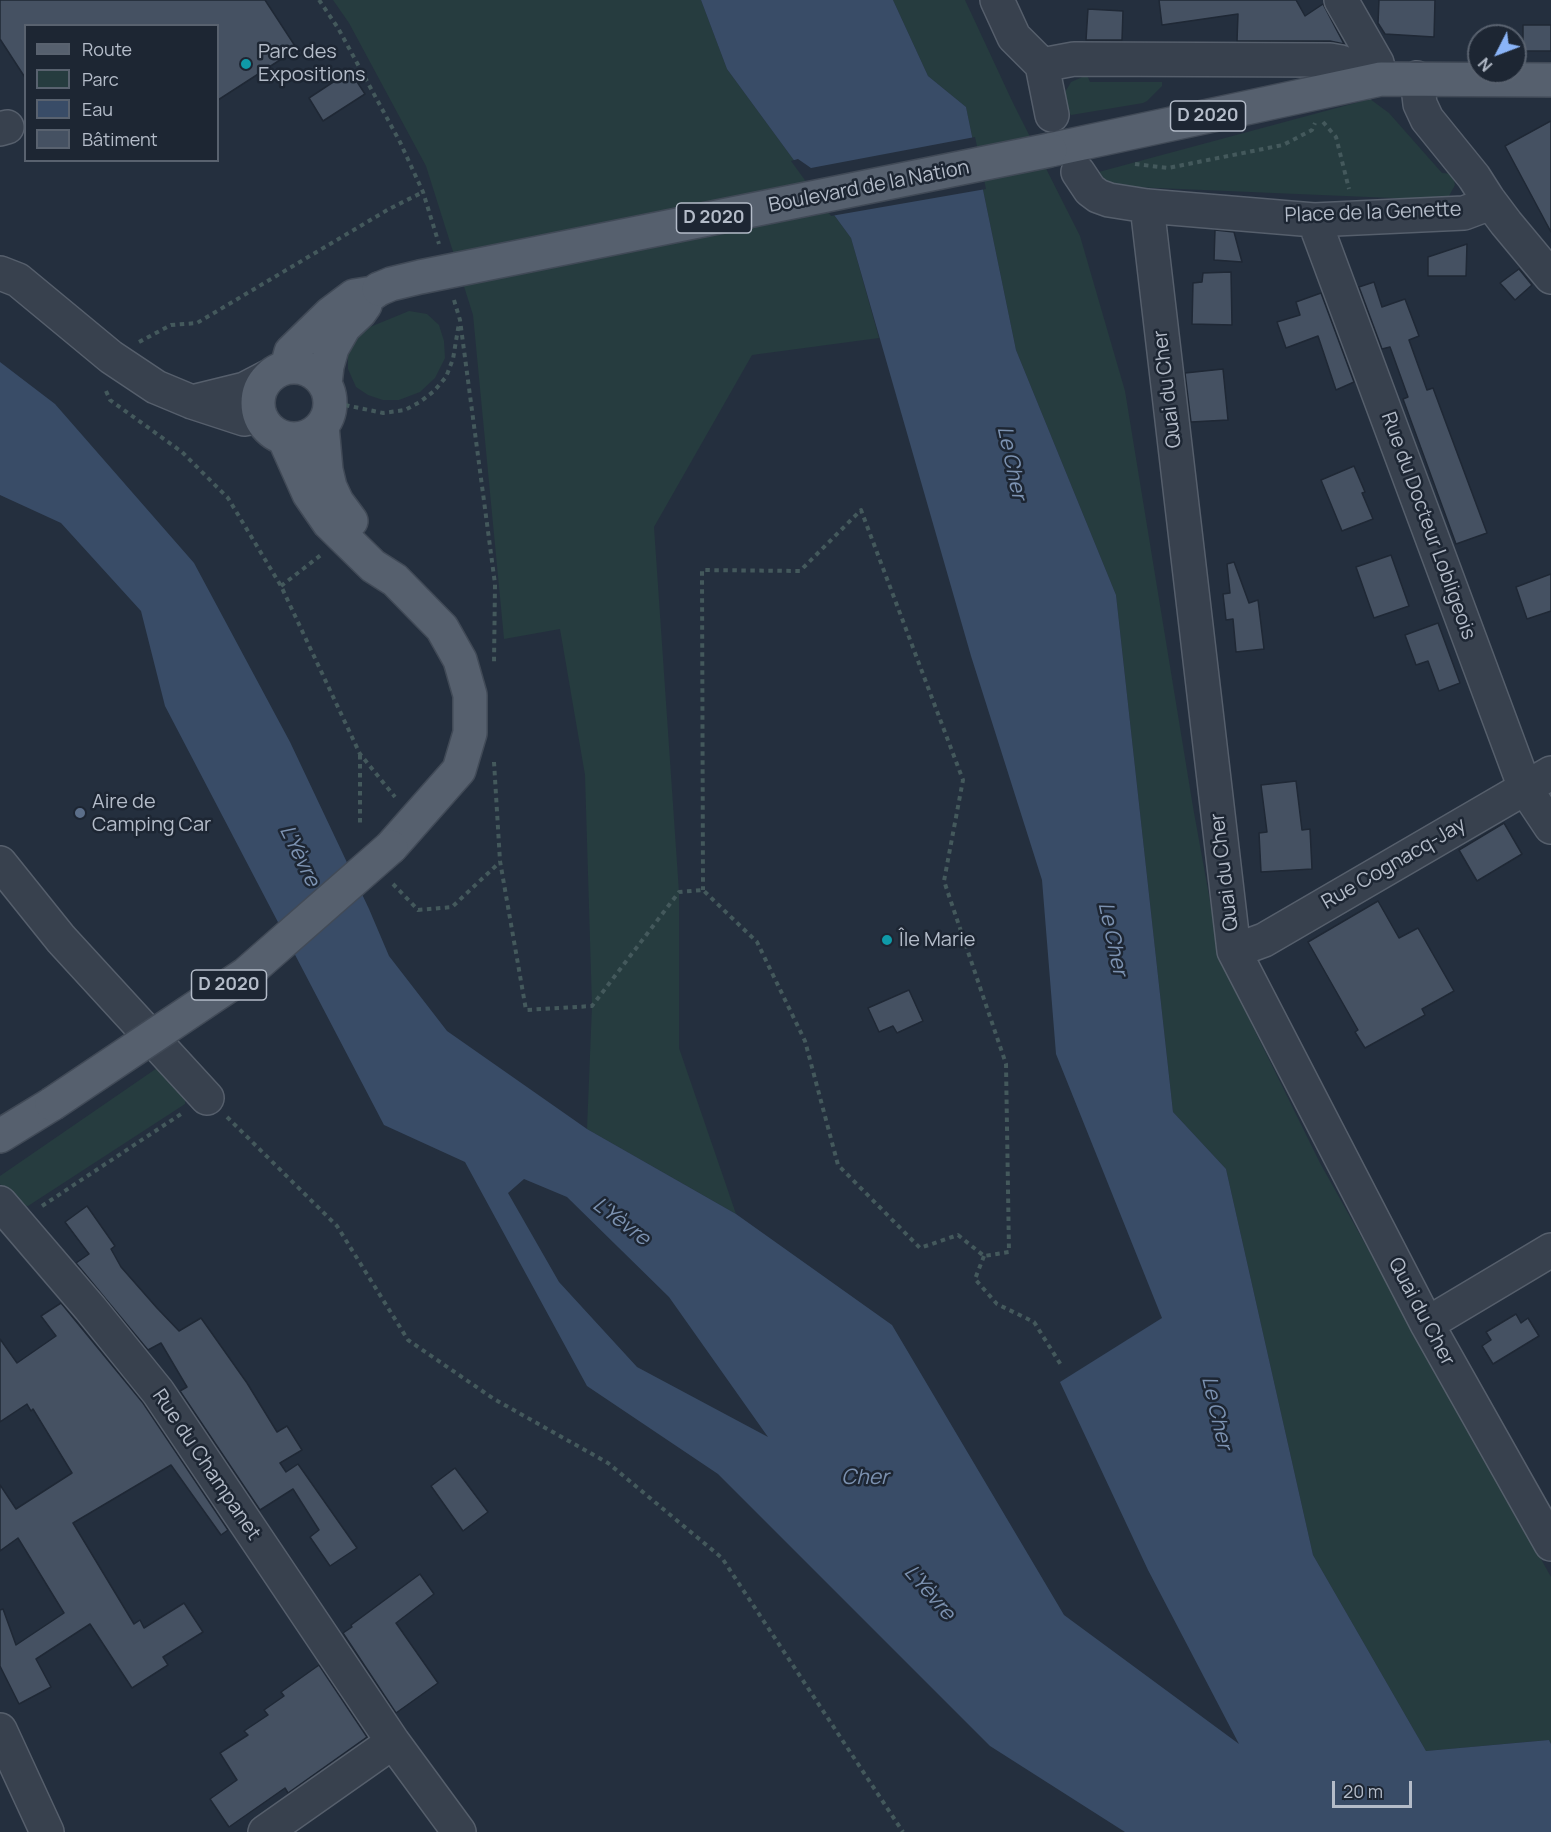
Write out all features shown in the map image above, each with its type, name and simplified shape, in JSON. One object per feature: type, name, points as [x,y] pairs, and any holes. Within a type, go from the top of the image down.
[{"type":"main road","name":"Boulevard de la Nation","points":[[376,291],[391,284],[420,277],[1050,150],[1373,80],[1417,78],[1551,80]]},
{"type":"main road","name":"D 2020","points":[[278,372],[291,352],[330,314],[354,296],[376,291]]},
{"type":"main road","points":[[325,384],[309,370],[298,367],[278,372],[262,386],[258,395],[258,406],[272,427],[294,439],[305,438],[315,433],[327,418],[330,400],[325,384],[332,348],[344,327],[360,312],[376,291]]},
{"type":"main road","name":"D 2020","points":[[322,426],[330,487],[345,514],[381,557],[395,580]]},
{"type":"main road","name":"D 2020","points":[[0,1136],[52,1104],[246,974],[389,862],[415,821],[459,770],[470,733],[470,695],[460,660],[442,628],[395,580],[374,566],[329,523],[309,494],[272,427]]},
{"type":"street","points":[[997,0],[1014,37],[1042,65],[1052,115]]},
{"type":"street","points":[[1042,65],[1074,59],[1330,60],[1341,62],[1373,80],[1377,63],[1341,0]]},
{"type":"street","points":[[1417,78],[1423,112],[1474,177],[1488,200],[1551,277]]},
{"type":"street","points":[[1078,172],[1090,190],[1098,196],[1147,206]]},
{"type":"street","name":"Place de la Genette","points":[[1147,206],[1314,219],[1464,213],[1480,207],[1488,200]]},
{"type":"street","name":"Quai du Cher","points":[[1147,206],[1234,951],[1427,1324],[1551,1544]]},
{"type":"street","name":"Rue du Docteur Lobligeois","points":[[1314,219],[1538,781],[1551,827]]},
{"type":"street","points":[[0,273],[18,280],[111,357],[156,387],[192,402],[272,427]]},
{"type":"street","points":[[192,402],[245,389],[278,372]]},
{"type":"street","name":"Rue Cognacq-Jay","points":[[1234,951],[1264,940],[1538,781]]},
{"type":"street","points":[[0,863],[61,939],[207,1098]]},
{"type":"street","name":"Rue du Champanet","points":[[9,1213],[158,1392],[393,1742],[459,1832]]},
{"type":"street","points":[[1427,1324],[1551,1250]]},
{"type":"street","points":[[0,1730],[10,1775],[47,1832]]},
{"type":"street","points":[[265,1832],[393,1742]]},
{"type":"path","points":[[319,0],[338,28],[400,142],[423,192],[438,240]]},
{"type":"path","points":[[1128,163],[1168,168],[1283,145],[1312,130],[1318,117],[1336,137],[1351,199],[1352,218]]},
{"type":"path","points":[[415,821],[360,754],[282,586],[228,498],[182,452],[110,400],[103,386],[105,370],[111,357],[171,325],[197,323],[389,209],[423,192]]},
{"type":"path","points":[[454,300],[460,320],[495,584],[494,666]]},
{"type":"path","points":[[349,407],[383,413],[405,410],[420,402],[446,377],[453,359],[460,320]]},
{"type":"path","points":[[861,510],[963,780],[944,881],[1006,1064],[1008,1252],[984,1256],[958,1235],[920,1248],[838,1165],[805,1041],[757,942],[704,890],[702,570],[800,571],[861,510]]},
{"type":"path","points":[[282,586],[326,551]]},
{"type":"path","points":[[360,754],[360,825]]},
{"type":"path","points":[[494,760],[500,861],[526,1010],[592,1006],[679,892],[704,890]]},
{"type":"path","points":[[389,862],[418,910],[452,907],[500,861]]},
{"type":"path","points":[[9,1213],[207,1098],[337,1226],[408,1340],[494,1399],[608,1463],[722,1558],[903,1832]]},
{"type":"path","points":[[984,1256],[975,1279],[998,1304],[1034,1322],[1061,1365]]},
{"type":"green space","points":[[333,0],[701,0],[727,69],[851,238],[879,338],[752,355],[654,527],[679,892],[679,1048],[736,1214],[587,1129],[592,1006],[585,775],[560,629],[504,639],[473,315],[426,166],[349,23]]},
{"type":"green space","points":[[893,0],[965,0],[1013,103],[1080,236],[1125,391],[1193,807],[1221,962],[1320,1163],[1551,1577],[1551,1744],[1549,1740],[1426,1751],[1313,1555],[1226,1169],[1173,1112],[1116,595],[1016,350],[966,107],[928,76]]},
{"type":"green space","points":[[1087,75],[1090,82],[1162,82],[1162,86],[1143,103],[1071,115],[1064,94],[1071,82]]},
{"type":"green space","points":[[1370,99],[1389,113],[1442,173],[1453,174],[1455,185],[1449,196],[1439,200],[1109,186],[1095,173]]},
{"type":"green space","points":[[409,311],[427,314],[439,325],[444,341],[445,358],[435,378],[420,392],[399,400],[383,400],[368,395],[356,387],[348,369],[348,352],[358,337],[370,327]]},
{"type":"green space","points":[[160,1066],[185,1095],[185,1104],[28,1206],[16,1205],[0,1184],[0,1176]]},
{"type":"water","name":"Cher","points":[[701,0],[893,0],[928,76],[966,107],[1016,350],[1116,595],[1173,1112],[1226,1169],[1313,1555],[1426,1751],[1549,1740],[1551,1744],[1551,1832],[1125,1832],[990,1746],[718,1474],[587,1386],[465,1162],[384,1125],[165,706],[141,611],[61,523],[0,495],[0,362],[55,404],[194,563],[290,742],[389,956],[447,1031],[587,1129],[736,1214],[892,1325],[1064,1615],[1239,1744],[1148,1570],[1060,1382],[1162,1318],[1056,1054],[1042,880],[971,656],[851,238],[727,69]],"holes":[[[524,1179],[567,1197],[669,1297],[768,1437],[637,1367],[559,1282],[508,1193]]]},
{"type":"pier","points":[[975,137],[986,189],[831,216],[791,161],[798,159],[811,168]]},
{"type":"building","name":"Parc des Expositions","points":[[0,0],[265,0],[297,49],[219,99],[219,24],[24,24],[24,76],[0,39]]},
{"type":"building","points":[[1159,0],[1296,0],[1305,16],[1323,4],[1344,44],[1330,41],[1237,41],[1238,14],[1162,25]]},
{"type":"building","points":[[1379,0],[1435,0],[1434,37],[1385,34],[1378,23]]},
{"type":"building","points":[[1088,9],[1123,11],[1122,40],[1086,40]]},
{"type":"building","points":[[1527,25],[1551,25],[1551,51],[1527,51]]},
{"type":"building","points":[[350,71],[365,94],[323,121],[309,98]]},
{"type":"building","points":[[1551,121],[1551,232],[1505,146]]},
{"type":"building","points":[[1215,230],[1234,232],[1242,262],[1214,260]]},
{"type":"building","points":[[1467,244],[1466,276],[1428,276],[1428,257]]},
{"type":"building","points":[[1519,269],[1532,285],[1515,300],[1500,283]]},
{"type":"building","points":[[1231,272],[1232,325],[1192,324],[1193,283],[1202,282],[1203,273]]},
{"type":"building","points":[[1374,282],[1382,307],[1405,299],[1419,336],[1409,340],[1427,390],[1433,388],[1487,533],[1456,544],[1403,399],[1408,397],[1390,347],[1382,349],[1359,287]]},
{"type":"building","points":[[1321,293],[1354,382],[1336,390],[1318,336],[1286,348],[1277,322],[1300,315],[1296,302]]},
{"type":"building","points":[[1223,369],[1228,420],[1191,422],[1185,373]]},
{"type":"building","points":[[1354,466],[1373,519],[1342,531],[1321,480]]},
{"type":"building","points":[[1391,555],[1409,606],[1374,618],[1356,567]]},
{"type":"building","points":[[1234,562],[1249,603],[1258,600],[1264,649],[1236,652],[1233,619],[1226,620],[1223,594],[1230,593],[1227,564]]},
{"type":"building","points":[[1551,574],[1551,611],[1527,619],[1516,587]]},
{"type":"building","points":[[1438,623],[1460,683],[1439,691],[1428,661],[1416,665],[1405,635]]},
{"type":"building","points":[[1296,781],[1302,830],[1310,829],[1312,869],[1261,872],[1259,833],[1267,832],[1261,785]]},
{"type":"building","points":[[1504,823],[1522,854],[1477,881],[1459,850]]},
{"type":"building","points":[[1378,901],[1399,938],[1418,928],[1454,991],[1422,1009],[1425,1015],[1365,1048],[1355,1032],[1358,1030],[1308,942]]},
{"type":"building","points":[[909,990],[923,1021],[897,1033],[893,1026],[879,1032],[868,1008]]},
{"type":"building","points":[[87,1206],[115,1246],[111,1249],[121,1267],[157,1308],[179,1331],[201,1318],[247,1383],[277,1432],[287,1426],[302,1450],[280,1463],[286,1472],[298,1464],[357,1548],[330,1566],[310,1537],[319,1530],[293,1489],[260,1510],[180,1391],[187,1387],[161,1343],[148,1350],[76,1263],[89,1254],[65,1222]]},
{"type":"building","points":[[61,1303],[143,1403],[228,1530],[221,1535],[171,1465],[73,1523],[134,1624],[140,1620],[144,1628],[184,1603],[203,1632],[163,1657],[168,1665],[132,1688],[90,1624],[36,1659],[51,1687],[19,1704],[0,1666],[0,1610],[3,1609],[16,1645],[64,1613],[18,1538],[0,1551],[0,1485],[16,1509],[72,1473],[33,1409],[31,1411],[27,1404],[0,1422],[0,1339],[17,1363],[56,1336],[41,1316]]},
{"type":"building","points":[[1516,1314],[1521,1323],[1528,1318],[1539,1336],[1493,1364],[1482,1346],[1491,1340],[1486,1332]]},
{"type":"building","points":[[455,1468],[488,1512],[463,1531],[431,1486]]},
{"type":"building","points":[[420,1574],[434,1594],[396,1623],[438,1683],[396,1713],[343,1633]]},
{"type":"building","points":[[319,1665],[367,1737],[288,1793],[285,1788],[229,1827],[210,1799],[237,1780],[220,1753],[248,1735],[244,1731],[268,1715],[264,1710],[284,1696],[281,1692]]},
{"type":"place","name":"Parc des Expositions","points":[[246,64]]},
{"type":"place","name":"Aire de Camping Car","points":[[80,813]]},
{"type":"place","name":"Île Marie","points":[[887,940]]},
{"type":"water label","name":"Le Cher","points":[[1011,463]]},
{"type":"water label","name":"L'Yèvre","points":[[299,856]]},
{"type":"water label","name":"Le Cher","points":[[1112,939]]},
{"type":"water label","name":"L'Yèvre","points":[[621,1222]]},
{"type":"water label","name":"Le Cher","points":[[1216,1413]]},
{"type":"water label","name":"L'Yèvre","points":[[929,1593]]}]
